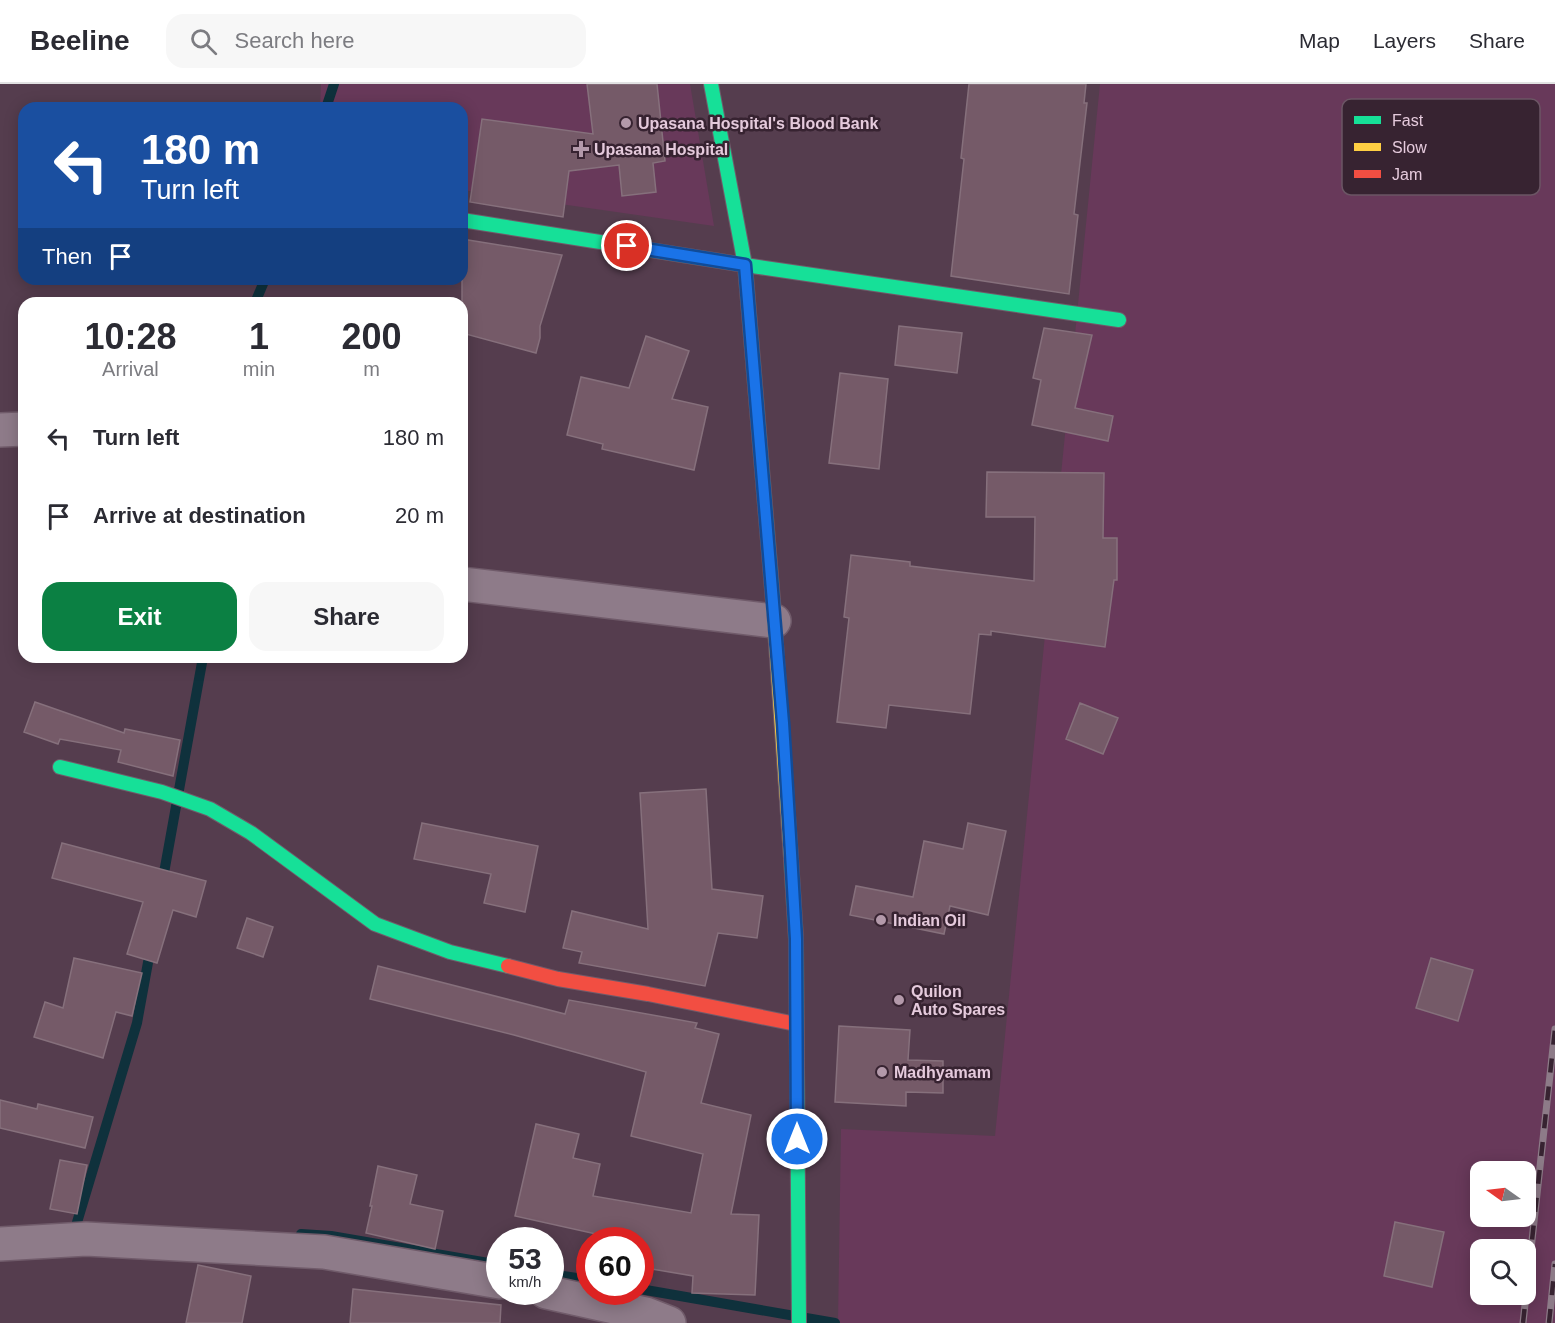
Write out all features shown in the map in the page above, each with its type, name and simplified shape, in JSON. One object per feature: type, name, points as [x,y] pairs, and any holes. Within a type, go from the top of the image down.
[{"type":"street","points":[[711,84],[745,265],[783,723],[796,939],[799,1323]]},
{"type":"street","points":[[468,221],[745,265],[1119,320]]},
{"type":"street","points":[[0,430],[18,429]]},
{"type":"street","points":[[468,585],[774,621]]},
{"type":"street","points":[[60,767],[162,792],[210,809],[261,839],[375,924],[450,952],[558,980],[648,994],[796,1024]]},
{"type":"street","points":[[0,1244],[86,1239],[324,1252],[486,1280]]},
{"type":"street","points":[[564,1296],[646,1314],[669,1323]]},
{"type":"shaded area","name":"Upasana Hospital","points":[[321,84],[690,84],[714,226],[468,191],[468,102],[320,102]]},
{"type":"shaded area","points":[[1100,84],[1555,84],[1555,1323],[838,1323],[841,1129],[995,1136]]},
{"type":"building","points":[[587,84],[657,84],[665,161],[653,163],[656,192],[622,196],[619,165],[569,171],[563,217],[470,202],[482,119],[593,134]]},
{"type":"building","points":[[969,84],[1086,84],[1084,103],[1087,103],[1074,214],[1078,215],[1069,294],[951,276],[964,159],[961,158]]},
{"type":"building","points":[[468,240],[562,255],[540,326],[536,353],[468,335],[468,297],[462,297],[462,285],[468,285]]},
{"type":"building","points":[[899,326],[962,333],[957,373],[895,365]]},
{"type":"building","points":[[1044,328],[1092,335],[1075,408],[1113,416],[1108,441],[1032,425],[1041,380],[1033,378]]},
{"type":"building","points":[[646,336],[689,351],[672,399],[708,407],[694,470],[602,449],[603,444],[567,435],[581,377],[629,388]]},
{"type":"building","points":[[840,373],[888,379],[879,469],[829,463]]},
{"type":"building","points":[[987,472],[1104,473],[1103,538],[1117,538],[1117,580],[1114,580],[1105,647],[991,631],[991,635],[979,634],[970,714],[889,705],[886,728],[837,722],[849,618],[844,617],[851,555],[910,562],[910,566],[1034,581],[1035,517],[986,517]]},
{"type":"building","points":[[35,702],[124,733],[125,729],[180,740],[173,776],[118,762],[121,750],[60,739],[58,744],[24,732]]},
{"type":"building","points":[[1080,703],[1118,718],[1103,754],[1066,739]]},
{"type":"building","points":[[706,789],[712,889],[763,896],[757,938],[718,933],[705,986],[579,963],[582,952],[563,948],[572,911],[648,929],[640,793]]},
{"type":"building","points":[[422,823],[538,846],[525,912],[484,903],[491,874],[414,859]]},
{"type":"building","points":[[968,823],[1006,831],[988,915],[950,906],[944,934],[850,915],[856,886],[913,897],[924,841],[963,849]]},
{"type":"building","points":[[62,843],[206,881],[196,917],[173,910],[157,963],[127,954],[143,902],[52,878]]},
{"type":"building","points":[[247,918],[273,927],[263,957],[237,948]]},
{"type":"building","points":[[74,958],[142,973],[132,1016],[116,1012],[103,1058],[34,1037],[45,1002],[63,1008]]},
{"type":"building","points":[[1431,958],[1473,970],[1458,1021],[1416,1008]]},
{"type":"building","points":[[378,966],[565,1014],[569,1000],[697,1023],[695,1028],[719,1034],[701,1103],[751,1115],[731,1214],[759,1215],[755,1295],[692,1293],[693,1276],[654,1269],[654,1227],[576,1227],[576,1230],[515,1216],[536,1124],[579,1134],[573,1158],[600,1164],[593,1196],[691,1213],[703,1154],[631,1136],[646,1072],[514,1035],[370,999]]},
{"type":"building","points":[[839,1026],[910,1030],[908,1060],[943,1061],[943,1093],[906,1092],[906,1106],[835,1102]]},
{"type":"building","points":[[0,1100],[37,1109],[38,1104],[93,1117],[85,1148],[0,1128]]},
{"type":"building","points":[[60,1160],[87,1165],[77,1214],[50,1209]]},
{"type":"building","points":[[378,1166],[417,1175],[410,1204],[443,1211],[435,1249],[366,1233]]},
{"type":"building","points":[[1395,1222],[1444,1232],[1432,1287],[1384,1276]]},
{"type":"building","points":[[198,1265],[251,1276],[242,1323],[186,1323]]},
{"type":"building","points":[[353,1289],[501,1305],[500,1323],[350,1323]]},
{"type":"waterway","points":[[328,102],[334,84]]},
{"type":"waterway","points":[[258,297],[262,285]]},
{"type":"waterway","points":[[162,884],[202,663]]},
{"type":"waterway","points":[[69,1229],[75,1229],[137,1023],[151,946]]},
{"type":"waterway","points":[[301,1234],[331,1236],[486,1263]]},
{"type":"waterway","points":[[564,1276],[576,1278]]},
{"type":"waterway","points":[[654,1291],[835,1323]]},
{"type":"railway","points":[[1523,1323],[1555,1029]]},
{"type":"railway","points":[[1549,1323],[1555,1264]]},
{"type":"traffic: fast","points":[[711,84],[745,265],[773,601]]},
{"type":"traffic: fast","points":[[468,221],[745,265],[1119,320]]},
{"type":"traffic: fast","points":[[60,767],[162,792],[210,809],[251,833],[375,924],[450,952],[508,966]]},
{"type":"traffic: fast","points":[[791,858],[796,939],[799,1323]]},
{"type":"traffic: slow","points":[[773,601],[791,858]]},
{"type":"traffic: jam","points":[[508,966],[558,979],[648,994],[796,1024]]},
{"type":"place","name":"Upasana Hospital's Blood Bank","points":[[626,123]]},
{"type":"place","name":"Upasana Hospital","points":[[581,149]]},
{"type":"place","name":"Indian Oil","points":[[881,920]]},
{"type":"place","name":"Quilon Auto Spares","points":[[899,1000]]},
{"type":"place","name":"Madhyamam","points":[[882,1072]]},
{"type":"route","points":[[627,246],[745,265],[783,723],[791,853],[796,939],[797,1139]]}]
